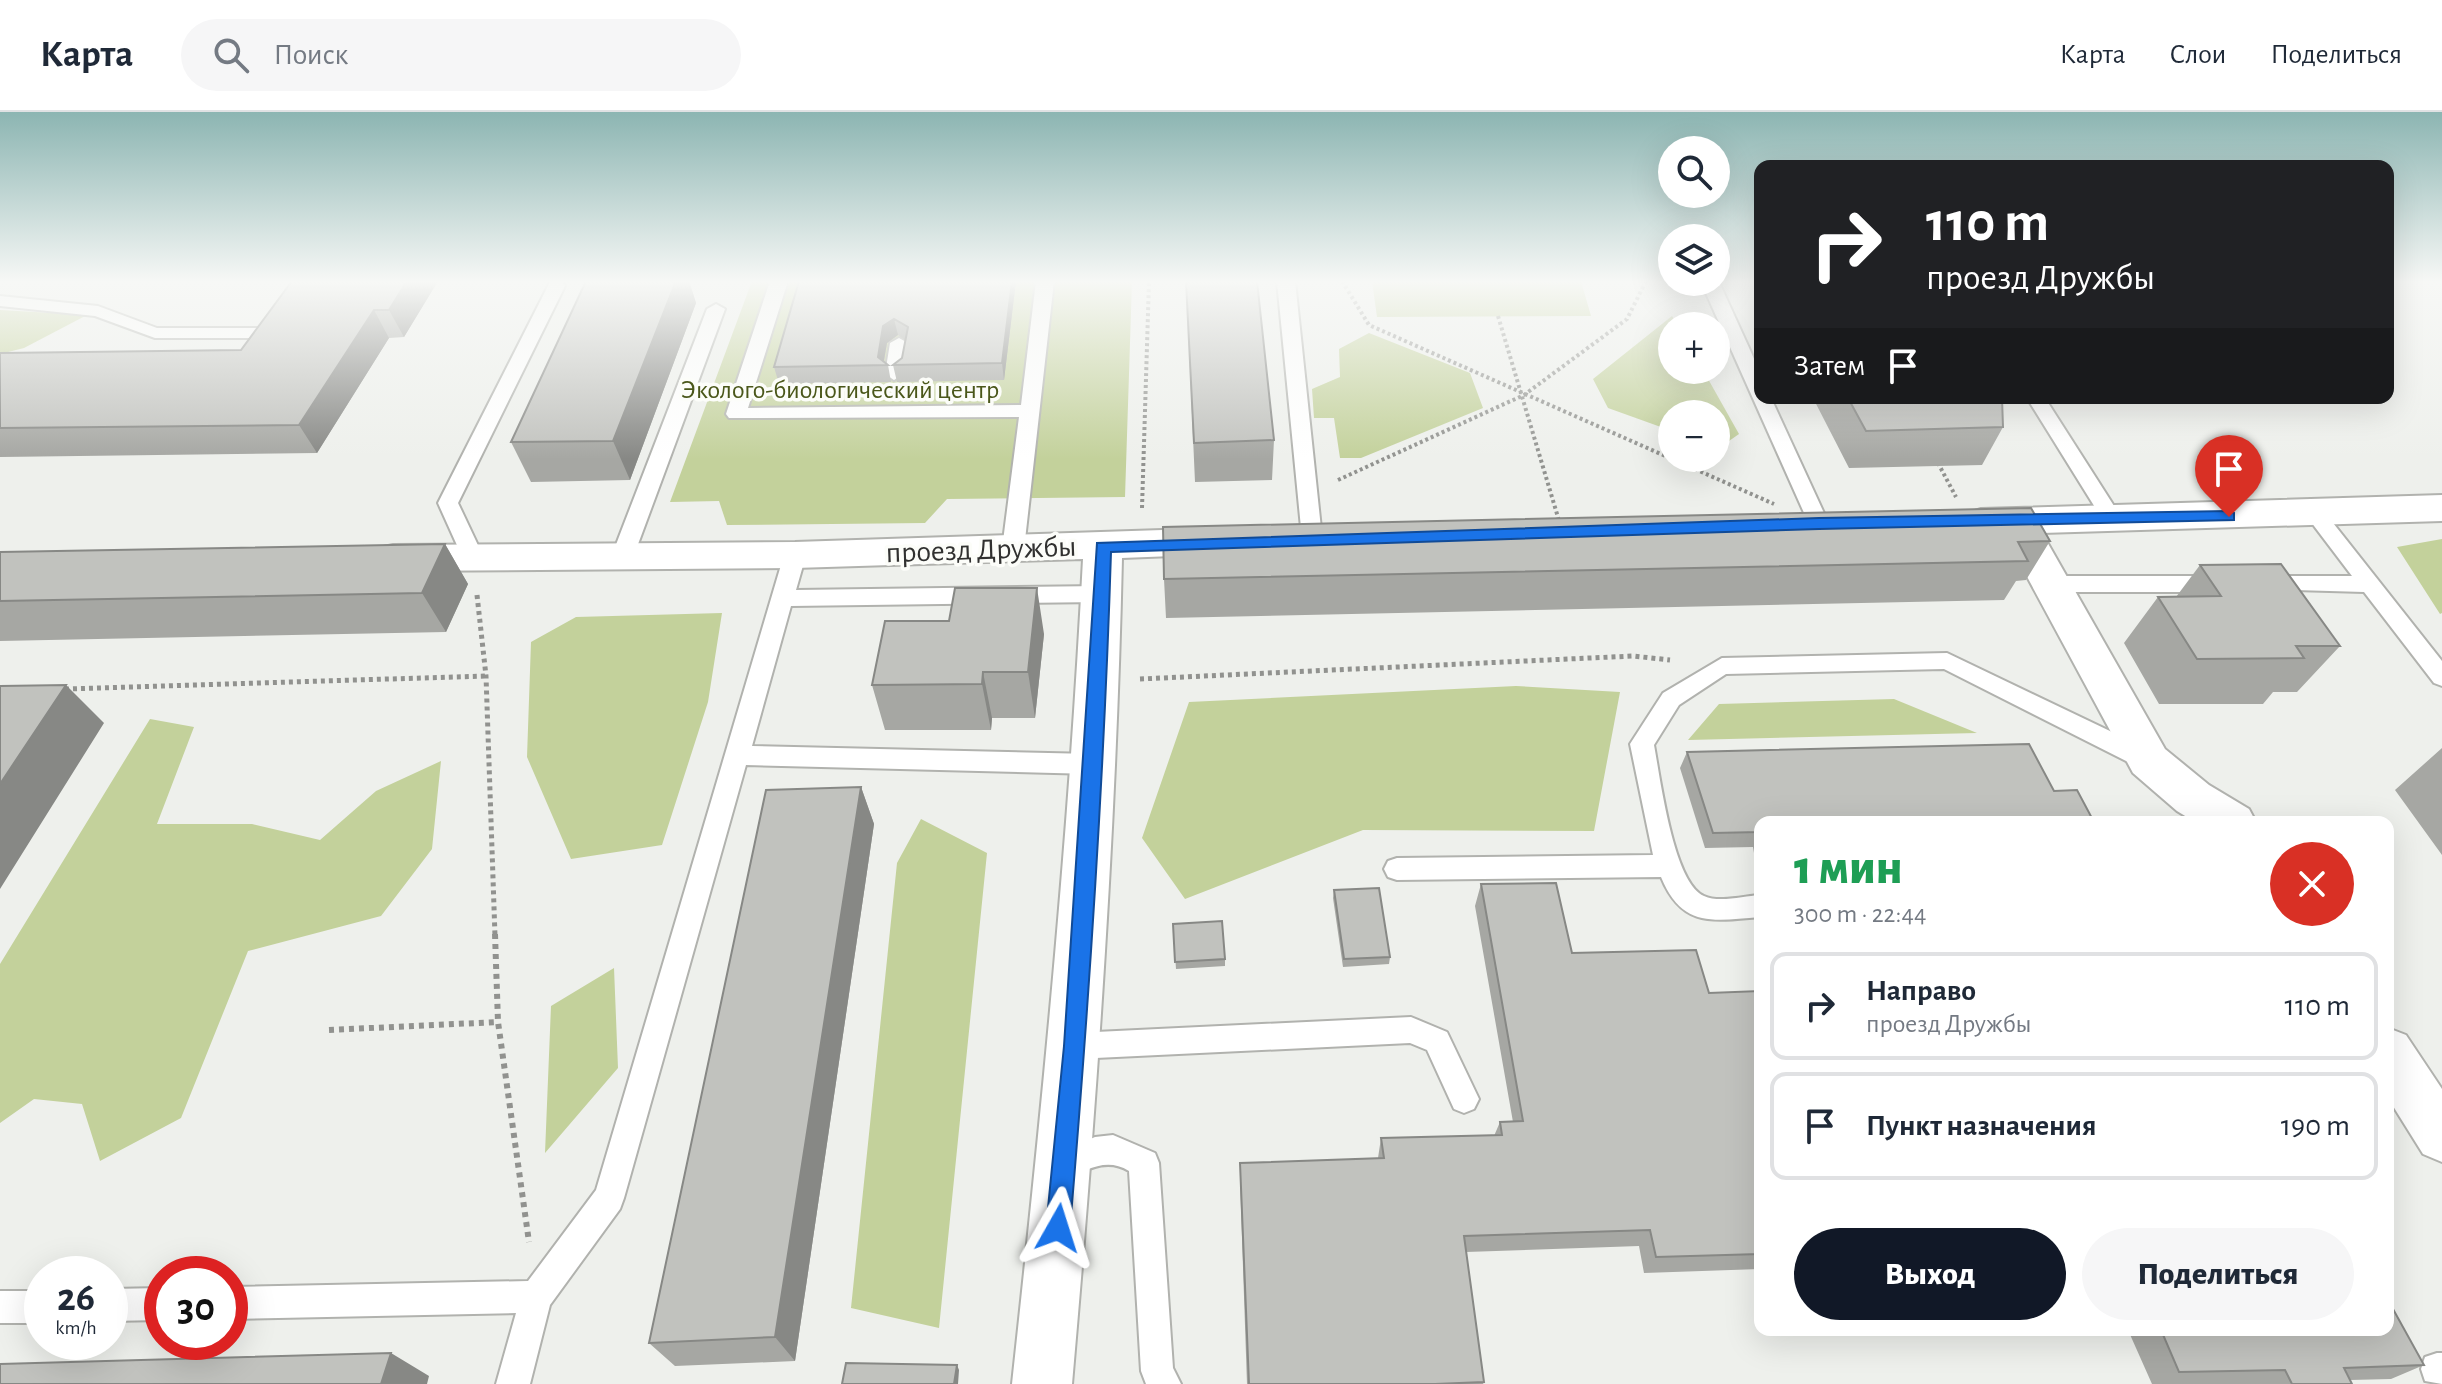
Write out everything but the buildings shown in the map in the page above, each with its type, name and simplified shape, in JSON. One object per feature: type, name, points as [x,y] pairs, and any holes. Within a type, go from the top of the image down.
[{"type":"street","points":[[1954,522],[2017,523],[2442,508]]},
{"type":"street","points":[[2017,523],[2149,761],[2193,798],[2223,816]]},
{"type":"street","points":[[1773,525],[1834,524]]},
{"type":"street","name":"проезд Дружбы","points":[[363,558],[795,555],[1300,539]]},
{"type":"street","points":[[1042,1384],[1075,1046],[1102,594],[1122,546]]},
{"type":"street","points":[[2394,1061],[2442,1136]]},
{"type":"lane","points":[[473,558],[448,503],[529,340]]},
{"type":"lane","points":[[623,555],[704,340]]},
{"type":"lane","points":[[759,340],[734,413],[1030,411]]},
{"type":"lane","points":[[1013,549],[1038,340]]},
{"type":"lane","points":[[1292,340],[1308,494],[1300,539]]},
{"type":"lane","points":[[1736,340],[1754,379]]},
{"type":"lane","points":[[887,413],[899,343]]},
{"type":"lane","points":[[1766,404],[1834,524]]},
{"type":"lane","points":[[2040,404],[2113,520]]},
{"type":"lane","points":[[2315,514],[2439,671]]},
{"type":"lane","points":[[513,1384],[536,1297],[609,1198],[795,555]]},
{"type":"lane","points":[[2052,584],[2370,584]]},
{"type":"lane","points":[[783,598],[1102,594]]},
{"type":"lane","points":[[1754,906],[1698,906],[1684,898],[1669,866],[1642,744],[1671,699],[1722,666],[1947,661],[2149,761]]},
{"type":"lane","points":[[737,755],[1092,764]]},
{"type":"lane","points":[[1397,869],[1669,866]]},
{"type":"lane","points":[[1075,1046],[1411,1030],[1437,1041],[1464,1099]]},
{"type":"lane","points":[[1064,1165],[1105,1147],[1126,1151],[1144,1163],[1157,1371],[1164,1384]]},
{"type":"lane","points":[[248,1303],[536,1297]]},
{"type":"lane","points":[[0,1307],[24,1307]]},
{"type":"path","points":[[1122,546],[1143,340]]},
{"type":"path","points":[[1403,340],[1524,395],[1834,524]]},
{"type":"path","points":[[1506,340],[1562,532]]},
{"type":"path","points":[[1308,494],[1524,395],[1598,340]]},
{"type":"path","points":[[1933,453],[1954,522]]},
{"type":"path","points":[[473,558],[486,676],[498,1022],[536,1297]]},
{"type":"path","points":[[1098,681],[1633,656],[1722,666]]},
{"type":"path","points":[[63,689],[486,676]]},
{"type":"path","points":[[329,1030],[498,1022]]},
{"type":"green space","points":[[0,340],[39,340],[24,348],[0,354]]},
{"type":"green space","name":"Эколого-биологический центр","points":[[730,340],[1130,340],[1125,497],[947,499],[925,523],[727,525],[719,501],[670,502]]},
{"type":"green space","points":[[1355,340],[1388,340],[1470,373],[1483,408],[1361,458],[1340,458],[1334,418],[1314,418],[1312,389],[1340,377],[1339,349]]},
{"type":"green space","points":[[1641,340],[1658,340],[1658,384],[1711,384],[1720,400],[1658,400],[1658,426],[1608,408],[1593,379]]},
{"type":"green space","points":[[1730,418],[1739,434],[1730,440]]},
{"type":"green space","points":[[2442,539],[2442,613],[2440,614],[2397,547]]},
{"type":"green space","points":[[722,613],[708,702],[662,845],[571,859],[527,757],[531,642],[576,617]]},
{"type":"green space","points":[[1516,686],[1620,692],[1594,831],[1363,830],[1185,899],[1142,838],[1189,702]]},
{"type":"green space","points":[[1894,699],[1977,733],[1688,740],[1719,704]]},
{"type":"green space","points":[[150,719],[194,727],[157,824],[252,824],[320,840],[376,791],[441,761],[432,849],[381,916],[248,951],[181,1118],[100,1161],[82,1104],[34,1099],[0,1123],[0,964]]},
{"type":"green space","points":[[921,819],[987,853],[939,1328],[851,1308],[897,863]]},
{"type":"green space","points":[[614,968],[618,1068],[545,1153],[551,1006]]},
{"type":"route","points":[[1058,1228],[1075,1046],[1098,681],[1103,546],[1819,524],[2229,517]]}]
